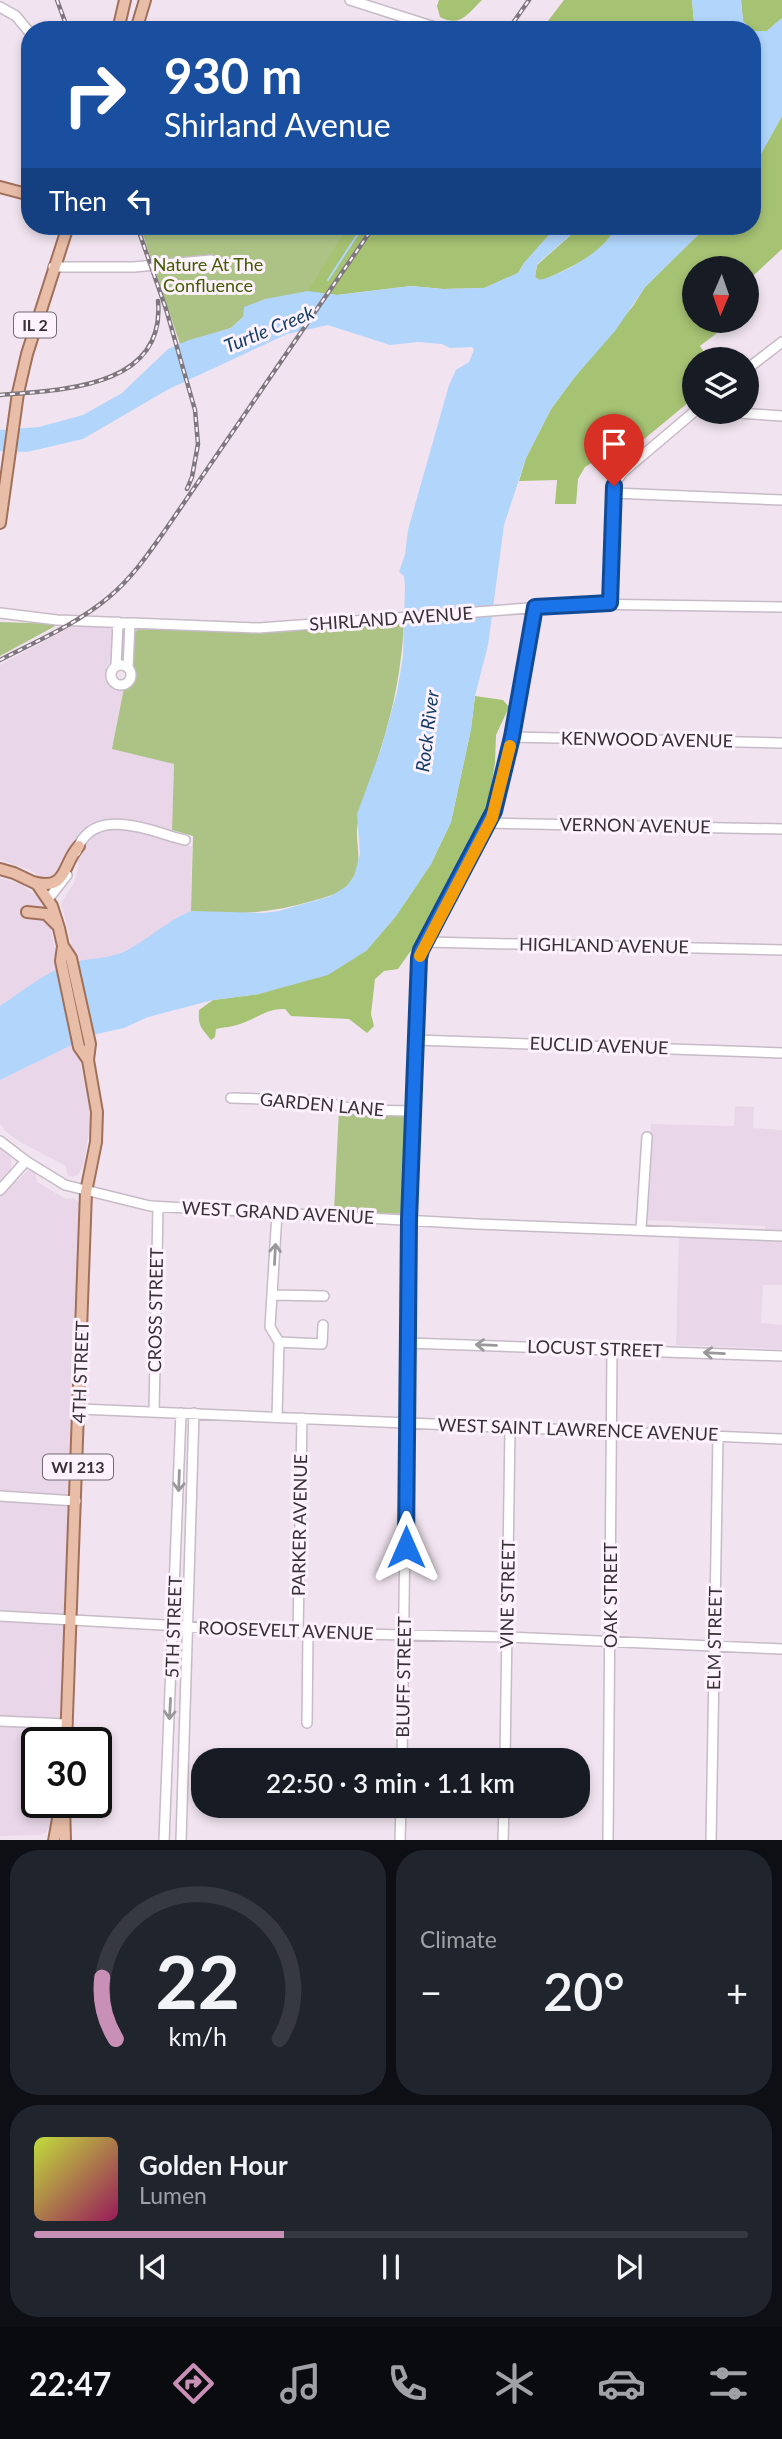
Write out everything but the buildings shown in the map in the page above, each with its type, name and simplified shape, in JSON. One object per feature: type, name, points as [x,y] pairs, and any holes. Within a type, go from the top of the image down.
[{"type":"main road","points":[[120,21],[125,0]]},
{"type":"main road","points":[[139,21],[145,0]]},
{"type":"main road","points":[[0,187],[21,193]]},
{"type":"main road","points":[[60,235],[61,244]]},
{"type":"main road","name":"IL 2","points":[[0,523],[27,354],[64,235]]},
{"type":"main road","points":[[33,882],[47,884],[60,879],[65,874],[70,856],[80,842]]},
{"type":"main road","name":"WI 213","points":[[0,869],[33,882],[49,898],[59,928]]},
{"type":"main road","points":[[27,912],[46,914],[59,928]]},
{"type":"main road","name":"4TH STREET","points":[[59,928],[88,1060],[97,1121],[96,1143],[86,1192],[67,1727]]},
{"type":"main road","points":[[54,1840],[59,1818]]},
{"type":"main road","points":[[64,1818],[65,1840]]},
{"type":"street","points":[[350,0],[416,21]]},
{"type":"street","points":[[0,6],[21,22]]},
{"type":"street","points":[[53,267],[134,267],[211,260]]},
{"type":"street","points":[[759,360],[782,342]]},
{"type":"street","points":[[759,414],[782,416]]},
{"type":"street","points":[[610,603],[614,484],[619,476],[682,422]]},
{"type":"street","points":[[613,493],[782,500]]},
{"type":"street","name":"SHIRLAND AVENUE","points":[[0,613],[57,620],[259,628],[610,603],[782,607]]},
{"type":"street","name":"BLUFF STREET","points":[[402,1748],[409,1220],[419,958],[494,811],[512,737],[535,607]]},
{"type":"street","points":[[116,666],[118,622]]},
{"type":"street","points":[[128,668],[116,666],[111,671],[114,682],[120,685],[130,678],[130,623]]},
{"type":"street","name":"KENWOOD AVENUE","points":[[512,737],[782,743]]},
{"type":"street","name":"VERNON AVENUE","points":[[489,823],[782,829]]},
{"type":"street","points":[[49,898],[64,881],[80,842],[103,825],[128,825],[185,840]]},
{"type":"street","name":"HIGHLAND AVENUE","points":[[426,942],[782,950]]},
{"type":"street","name":"EUCLID AVENUE","points":[[416,1040],[782,1053]]},
{"type":"street","name":"GARDEN LANE","points":[[230,1098],[319,1101],[358,1110],[414,1111]]},
{"type":"street","points":[[641,1229],[647,1137]]},
{"type":"street","name":"WEST GRAND AVENUE","points":[[0,1141],[56,1180],[86,1192],[158,1208],[782,1236]]},
{"type":"street","points":[[0,1190],[26,1161]]},
{"type":"street","name":"CROSS STREET","points":[[154,1412],[158,1208]]},
{"type":"street","points":[[276,1213],[270,1327],[279,1342],[277,1417]]},
{"type":"street","points":[[273,1295],[324,1296]]},
{"type":"street","points":[[279,1342],[321,1344],[323,1325]]},
{"type":"street","name":"LOCUST STREET","points":[[408,1343],[782,1356]]},
{"type":"street","name":"OAK STREET","points":[[608,1840],[612,1349]]},
{"type":"street","name":"WEST SAINT LAWRENCE AVENUE","points":[[80,1409],[782,1438]]},
{"type":"street","name":"5TH STREET","points":[[164,1840],[181,1413]]},
{"type":"street","name":"5TH STREET","points":[[181,1840],[194,1413]]},
{"type":"street","name":"PARKER AVENUE","points":[[302,1418],[303,1633],[307,1723]]},
{"type":"street","name":"VINE STREET","points":[[505,1748],[510,1427]]},
{"type":"street","name":"ELM STREET","points":[[711,1840],[718,1436]]},
{"type":"street","points":[[0,1496],[76,1501]]},
{"type":"street","name":"ROOSEVELT AVENUE","points":[[0,1616],[303,1633],[508,1637],[782,1649]]},
{"type":"street","points":[[0,1721],[67,1724]]},
{"type":"street","points":[[400,1840],[401,1818]]},
{"type":"street","points":[[503,1840],[504,1818]]},
{"type":"shaded area","points":[[74,625],[113,629],[112,660],[106,666],[106,678],[111,685],[118,689],[124,688],[125,691],[112,749],[174,763],[172,830],[169,840],[192,847],[191,911],[151,938],[109,958],[76,962],[61,903],[75,881],[79,863],[66,859],[56,879],[44,879],[30,870],[0,860],[0,665]]},
{"type":"shaded area","points":[[0,878],[21,884],[38,897],[50,925],[59,969],[0,1006]]},
{"type":"shaded area","points":[[76,1042],[89,1106],[90,1127],[83,1166],[78,1175],[72,1177],[67,1175],[66,1166],[5,1131],[0,1123],[0,1080]]},
{"type":"shaded area","points":[[735,1106],[754,1107],[753,1128],[782,1130],[782,1285],[763,1285],[761,1323],[782,1325],[782,1349],[676,1345],[679,1234],[765,1238],[765,1226],[646,1220],[651,1124],[734,1126]]},
{"type":"shaded area","points":[[0,1147],[11,1157],[8,1175],[17,1182],[27,1171],[33,1171],[37,1182],[66,1199],[74,1198],[80,1208],[72,1482],[60,1727],[21,1727],[21,1818],[52,1818],[51,1824],[46,1833],[39,1835],[0,1836]]},
{"type":"green space","points":[[439,0],[482,0],[464,17],[453,21],[440,17],[437,6]]},
{"type":"green space","points":[[564,0],[692,0],[694,21],[548,21]]},
{"type":"green space","points":[[741,0],[782,0],[782,18],[767,31],[761,31],[761,21],[743,21]]},
{"type":"green space","points":[[782,116],[782,249],[760,269],[760,256],[682,256],[682,333],[717,333],[701,347],[682,347],[682,408],[643,440],[633,437],[585,467],[578,479],[576,504],[555,504],[557,480],[519,481],[526,458],[551,409],[645,287],[698,235],[761,235],[761,154]]},
{"type":"green space","name":"Nature At The Confluence","points":[[143,235],[526,235],[243,317],[231,328],[180,344]]},
{"type":"green space","points":[[342,235],[549,235],[518,273],[484,288],[443,289],[411,286],[337,295],[308,291]]},
{"type":"green space","points":[[571,235],[612,235],[586,258],[546,279],[539,280],[535,277],[537,265]]},
{"type":"green space","points":[[404,621],[393,702],[358,822],[358,863],[353,879],[334,894],[282,908],[237,913],[191,911],[193,836],[172,830],[174,764],[112,749],[124,688],[131,684],[135,677],[132,665],[134,632],[141,628],[267,632]]},
{"type":"green space","points":[[0,622],[59,624],[0,656]]},
{"type":"green space","points":[[475,696],[503,700],[509,707],[496,735],[495,763],[488,805],[449,893],[419,944],[398,969],[384,971],[375,979],[371,1014],[374,1026],[367,1033],[349,1019],[291,1016],[285,1009],[279,1009],[237,1025],[216,1029],[215,1037],[211,1040],[201,1026],[199,1010],[213,1000],[259,994],[366,951],[396,916],[431,864],[451,822],[471,729]]},
{"type":"green space","points":[[339,1108],[409,1115],[405,1214],[334,1211]]},
{"type":"water","points":[[692,0],[741,0],[743,21],[694,21]]},
{"type":"water","points":[[782,18],[782,116],[761,154],[761,31],[767,31]]},
{"type":"water","points":[[549,235],[571,235],[537,264],[535,277],[540,280],[584,260],[611,235],[698,235],[645,287],[615,331],[574,378],[551,409],[526,458],[504,525],[488,645],[475,696],[471,729],[451,822],[431,864],[396,916],[366,951],[328,975],[259,994],[213,1000],[148,1017],[124,1028],[92,1035],[0,1080],[0,1006],[45,975],[75,962],[107,957],[127,950],[191,911],[279,911],[331,896],[347,886],[354,876],[360,854],[357,814],[381,749],[397,692],[403,657],[405,586],[404,576],[399,572],[408,530],[449,385],[456,370],[469,362],[474,350],[472,347],[450,348],[442,344],[418,342],[390,345],[328,325],[287,334],[167,390],[83,439],[27,452],[0,451],[0,430],[39,427],[83,415],[122,393],[168,349],[231,328],[243,317],[244,307],[265,299],[308,291],[337,295],[411,286],[443,289],[484,288],[518,273]]},
{"type":"waterway","points":[[328,280],[357,235]]},
{"type":"railway","points":[[57,0],[65,21]]},
{"type":"railway","points":[[514,21],[529,0]]},
{"type":"railway","points":[[140,235],[166,309],[195,410],[198,444],[187,489]]},
{"type":"railway","points":[[0,660],[84,616],[117,590],[133,573],[368,235]]},
{"type":"railway","points":[[0,395],[79,386],[105,379],[128,368],[145,352],[156,330],[158,301]]},
{"type":"slow traffic","points":[[420,956],[492,818],[510,746]]},
{"type":"route","points":[[406,1547],[409,1220],[420,953],[494,811],[512,737],[535,607],[610,603],[614,486]]},
{"type":"water label","name":"Turtle Creek","points":[[269,329]]},
{"type":"water label","name":"Rock River","points":[[427,731]]}]
